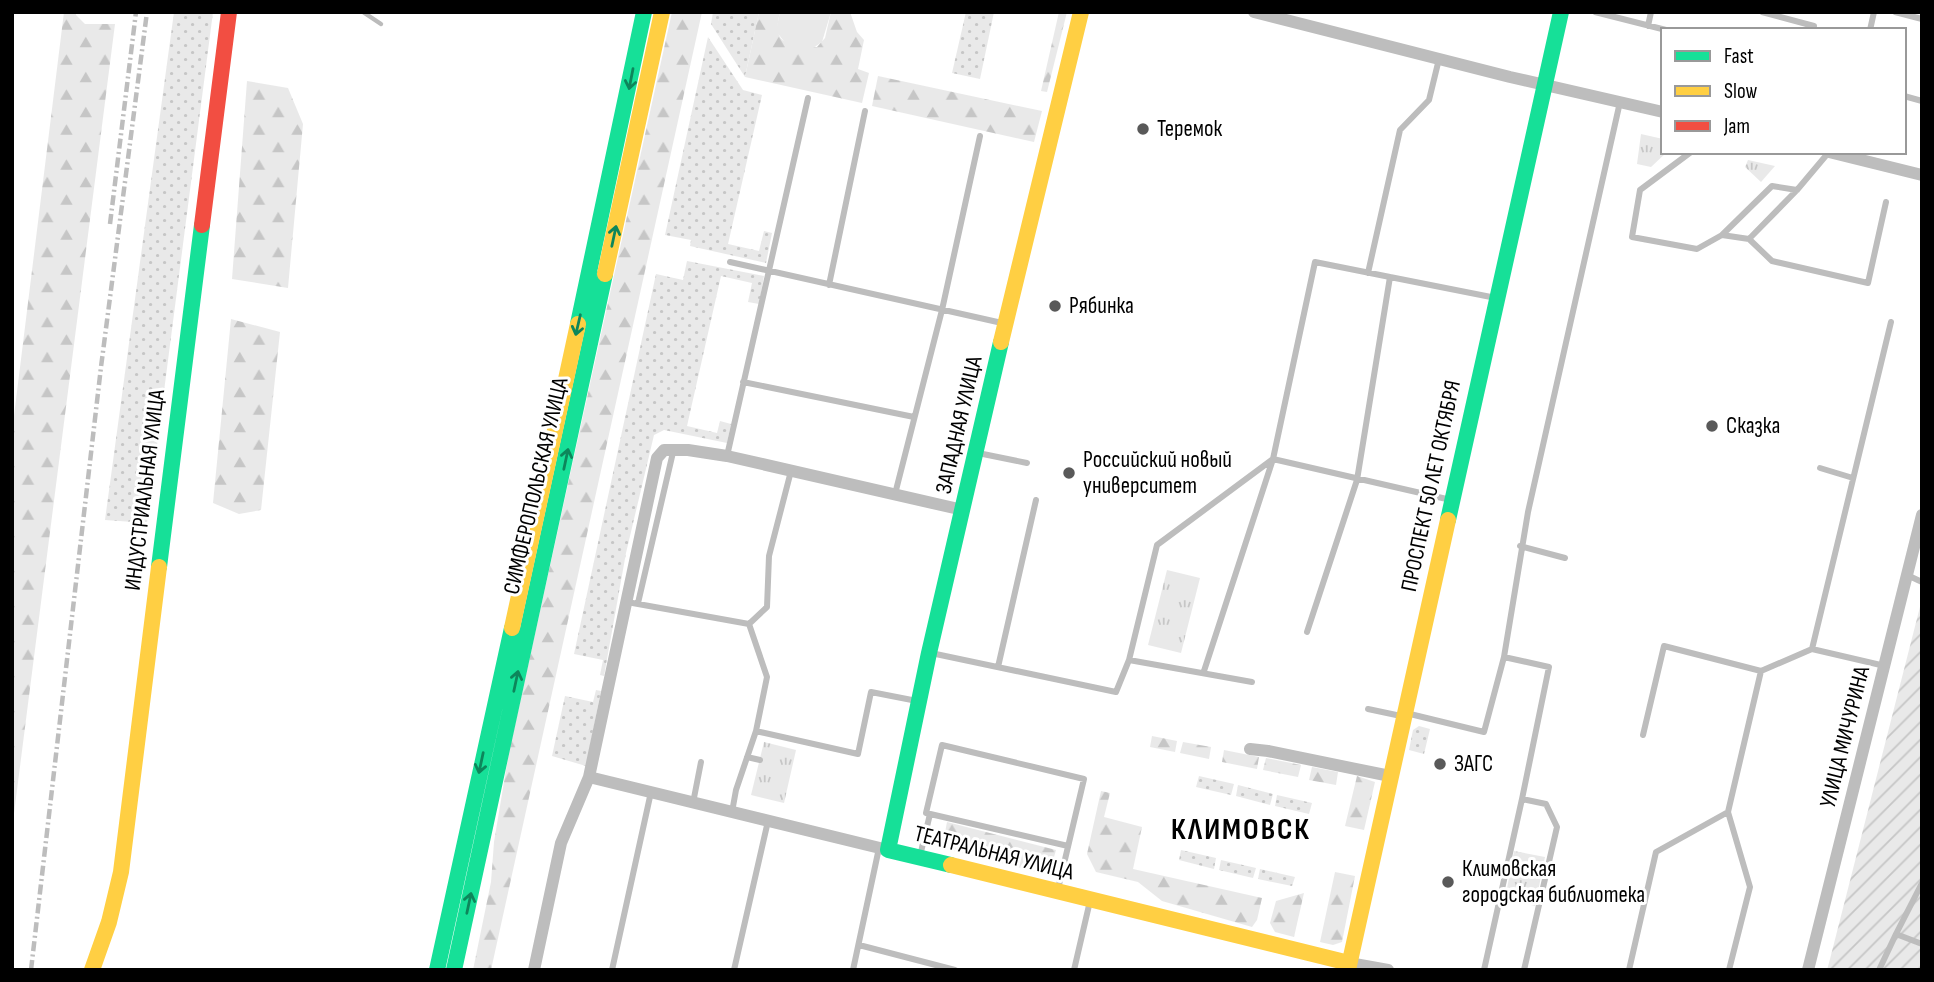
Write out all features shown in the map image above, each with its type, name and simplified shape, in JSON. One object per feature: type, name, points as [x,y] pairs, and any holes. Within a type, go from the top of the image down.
[{"type":"main road","name":"ИНДУСТРИАЛЬНАЯ УЛИЦА","points":[[92,970],[109,922],[121,872],[229,12]]},
{"type":"main road","name":"СИМФЕРОПОЛЬСКАЯ УЛИЦА","points":[[436,970],[623,119],[644,12]]},
{"type":"main road","name":"СИМФЕРОПОЛЬСКАЯ УЛИЦА","points":[[454,970],[662,12]]},
{"type":"main road","name":"ЗАПАДНАЯ УЛИЦА","points":[[883,849],[1005,324],[1082,12]]},
{"type":"main road","name":"ПРОСПЕКТ 50 ЛЕТ ОКТЯБРЯ","points":[[1349,966],[1561,12]]},
{"type":"main road","name":"ТЕАТРАЛЬНАЯ УЛИЦА","points":[[883,849],[1349,966]]},
{"type":"street","points":[[1254,12],[1661,112]]},
{"type":"street","points":[[1841,154],[1922,174]]},
{"type":"street","points":[[534,970],[561,843],[589,777],[632,602],[657,458],[664,450],[674,448],[727,456],[963,510]]},
{"type":"street","name":"УЛИЦА МИЧУРИНА","points":[[1808,970],[1922,515]]},
{"type":"street","points":[[1250,749],[1390,776]]},
{"type":"street","name":"ТЕАТРАЛЬНАЯ УЛИЦА","points":[[589,777],[883,849]]},
{"type":"street","name":"ТЕАТРАЛЬНАЯ УЛИЦА","points":[[1349,966],[1388,970]]},
{"type":"lane","points":[[1595,12],[1661,29]]},
{"type":"lane","points":[[1648,26],[1651,12]]},
{"type":"lane","points":[[1762,12],[1814,26]]},
{"type":"lane","points":[[1895,12],[1922,19]]},
{"type":"lane","points":[[1368,273],[1400,130],[1429,100],[1439,59]]},
{"type":"lane","points":[[727,456],[808,98]]},
{"type":"lane","points":[[1368,709],[1484,732],[1504,657],[1520,546],[1620,102]]},
{"type":"lane","points":[[829,285],[865,111]]},
{"type":"lane","points":[[895,495],[942,310],[980,136]]},
{"type":"lane","points":[[1688,154],[1640,190],[1632,237],[1697,249],[1721,235],[1772,186],[1797,190]]},
{"type":"lane","points":[[1749,239],[1836,154]]},
{"type":"lane","points":[[1721,235],[1749,239],[1772,261],[1868,283],[1885,202]]},
{"type":"lane","points":[[730,262],[1005,324]]},
{"type":"lane","points":[[1204,671],[1273,459],[1315,262],[1496,298]]},
{"type":"lane","points":[[1307,632],[1357,480],[1390,277]]},
{"type":"lane","points":[[1812,649],[1891,322]]},
{"type":"lane","points":[[743,382],[914,417]]},
{"type":"lane","points":[[976,453],[1027,463]]},
{"type":"lane","points":[[1273,459],[1451,500]]},
{"type":"lane","points":[[929,653],[1116,692],[1129,660],[1157,545],[1273,459]]},
{"type":"lane","points":[[1820,468],[1853,478]]},
{"type":"lane","points":[[749,624],[767,607],[769,556],[791,471]]},
{"type":"lane","points":[[998,667],[1035,500]]},
{"type":"lane","points":[[1520,546],[1565,558]]},
{"type":"lane","points":[[1907,575],[1922,582]]},
{"type":"lane","points":[[632,602],[749,624]]},
{"type":"lane","points":[[732,812],[756,731],[767,677],[749,624]]},
{"type":"lane","points":[[1643,735],[1664,646],[1761,671],[1812,649],[1885,666]]},
{"type":"lane","points":[[1485,970],[1549,667],[1504,657]]},
{"type":"lane","points":[[1129,660],[1204,671],[1252,682]]},
{"type":"lane","points":[[1729,970],[1750,887],[1728,812],[1761,671]]},
{"type":"lane","points":[[756,731],[858,754],[871,692],[919,702]]},
{"type":"lane","points":[[1057,891],[1068,846],[1084,779],[942,745],[926,813],[1068,846]]},
{"type":"lane","points":[[747,757],[760,760]]},
{"type":"lane","points":[[693,803],[701,762]]},
{"type":"lane","points":[[611,970],[652,792]]},
{"type":"lane","points":[[1522,799],[1546,804],[1557,827],[1524,970]]},
{"type":"lane","points":[[1629,970],[1656,852],[1728,812]]},
{"type":"lane","points":[[920,858],[930,814]]},
{"type":"lane","points":[[733,970],[768,821]]},
{"type":"lane","points":[[853,970],[883,849]]},
{"type":"lane","points":[[1879,970],[1922,883]]},
{"type":"lane","points":[[1074,970],[1091,900]]},
{"type":"lane","points":[[1896,934],[1922,944]]},
{"type":"lane","points":[[859,946],[955,970]]},
{"type":"green space","points":[[64,12],[76,12],[85,24],[115,24],[12,829],[12,432]]},
{"type":"green space","points":[[174,12],[213,12],[147,523],[105,520]]},
{"type":"green space","points":[[672,12],[702,12],[491,970],[473,970],[491,882],[494,842],[509,752]]},
{"type":"green space","points":[[713,12],[759,12],[745,77],[711,24]]},
{"type":"green space","points":[[759,12],[780,12],[778,32],[785,42],[817,47],[825,38],[831,12],[850,12],[857,32],[864,40],[858,69],[869,73],[862,103],[745,77]]},
{"type":"green space","points":[[780,12],[831,12],[822,42],[810,50],[786,44],[776,31]]},
{"type":"green space","points":[[966,12],[994,12],[980,79],[952,73]]},
{"type":"green space","points":[[1059,12],[1067,12],[1047,92],[1041,91]]},
{"type":"green space","points":[[708,37],[743,90],[762,95],[728,244],[759,251],[764,231],[772,233],[766,263],[690,246],[691,240],[665,235]]},
{"type":"green space","points":[[878,76],[1042,111],[1034,142],[872,106]]},
{"type":"green space","points":[[247,81],[288,88],[303,124],[288,288],[232,279]]},
{"type":"green space","points":[[1641,134],[1661,139],[1661,154],[1665,154],[1651,167],[1637,164]]},
{"type":"green space","points":[[1748,160],[1775,166],[1761,182],[1745,167]]},
{"type":"green space","points":[[687,261],[764,276],[759,304],[748,302],[752,283],[721,276],[687,426],[717,433],[720,421],[731,424],[727,443],[664,430],[654,435],[626,553],[604,676],[600,675],[603,660],[574,654],[656,274],[683,280]]},
{"type":"green space","points":[[231,319],[280,332],[261,510],[239,514],[213,503]]},
{"type":"green space","points":[[1167,570],[1200,578],[1181,653],[1148,645]]},
{"type":"green space","points":[[1922,599],[1922,970],[1827,970],[1830,959]]},
{"type":"green space","points":[[596,690],[601,691],[586,766],[552,756],[565,696],[593,702]]},
{"type":"green space","points":[[1419,726],[1430,729],[1424,754],[1409,750],[1413,730]]},
{"type":"green space","points":[[1152,736],[1177,741],[1175,752],[1150,747]]},
{"type":"green space","points":[[764,742],[796,750],[784,803],[751,795]]},
{"type":"green space","points":[[1183,742],[1211,747],[1209,759],[1180,753]]},
{"type":"green space","points":[[1224,750],[1259,757],[1257,769],[1222,762]]},
{"type":"green space","points":[[1266,758],[1301,765],[1298,777],[1263,770]]},
{"type":"green space","points":[[1312,767],[1338,772],[1336,785],[1309,780]]},
{"type":"green space","points":[[1199,776],[1234,784],[1231,795],[1196,787]]},
{"type":"green space","points":[[1357,776],[1375,782],[1364,830],[1345,826]]},
{"type":"green space","points":[[1238,785],[1273,794],[1270,805],[1236,796]]},
{"type":"green space","points":[[1101,791],[1110,793],[1104,817],[1142,827],[1133,869],[1262,898],[1257,920],[1252,927],[1162,901],[1138,882],[1096,872],[1087,854]]},
{"type":"green space","points":[[1277,795],[1312,803],[1309,814],[1275,806]]},
{"type":"green space","points":[[947,822],[1056,850],[1049,875],[942,848]]},
{"type":"green space","points":[[1181,850],[1216,858],[1214,869],[1179,860]]},
{"type":"green space","points":[[1514,851],[1545,857],[1535,906],[1505,899]]},
{"type":"green space","points":[[1221,860],[1256,868],[1253,878],[1219,870]]},
{"type":"green space","points":[[1260,869],[1295,877],[1292,886],[1258,879]]},
{"type":"green space","points":[[1335,872],[1355,876],[1342,942],[1333,945],[1320,942]]},
{"type":"green space","points":[[1304,893],[1294,937],[1275,932],[1270,923],[1276,901]]},
{"type":"waterway","points":[[363,12],[381,24]]},
{"type":"railway","points":[[110,224],[136,12]]},
{"type":"railway","points":[[31,970],[101,367],[147,12]]},
{"type":"traffic: fast","points":[[578,324],[644,12]]},
{"type":"traffic: fast","points":[[1448,520],[1561,12]]},
{"type":"traffic: fast","points":[[159,567],[202,225]]},
{"type":"traffic: fast","points":[[454,970],[605,274]]},
{"type":"traffic: fast","points":[[951,865],[888,850],[929,653],[1001,342]]},
{"type":"traffic: fast","points":[[437,970],[512,628]]},
{"type":"traffic: slow","points":[[605,274],[662,12]]},
{"type":"traffic: slow","points":[[1001,342],[1081,12]]},
{"type":"traffic: slow","points":[[512,628],[578,324]]},
{"type":"traffic: slow","points":[[1348,970],[1448,520]]},
{"type":"traffic: slow","points":[[92,970],[109,922],[121,872],[159,567]]},
{"type":"traffic: slow","points":[[951,865],[1349,963]]},
{"type":"traffic: jam","points":[[202,225],[229,12]]},
{"type":"place","name":"Теремок","points":[[1143,129]]},
{"type":"place","name":"Рябинка","points":[[1055,306]]},
{"type":"place","name":"Сказка","points":[[1712,426]]},
{"type":"place","name":"Российский новый университет","points":[[1069,473]]},
{"type":"place","name":"ЗАГС","points":[[1440,764]]},
{"type":"place","name":"Климовская городская библиотека","points":[[1448,882]]},
{"type":"district","name":"КЛИМОВСК","points":[[1241,830]]}]
